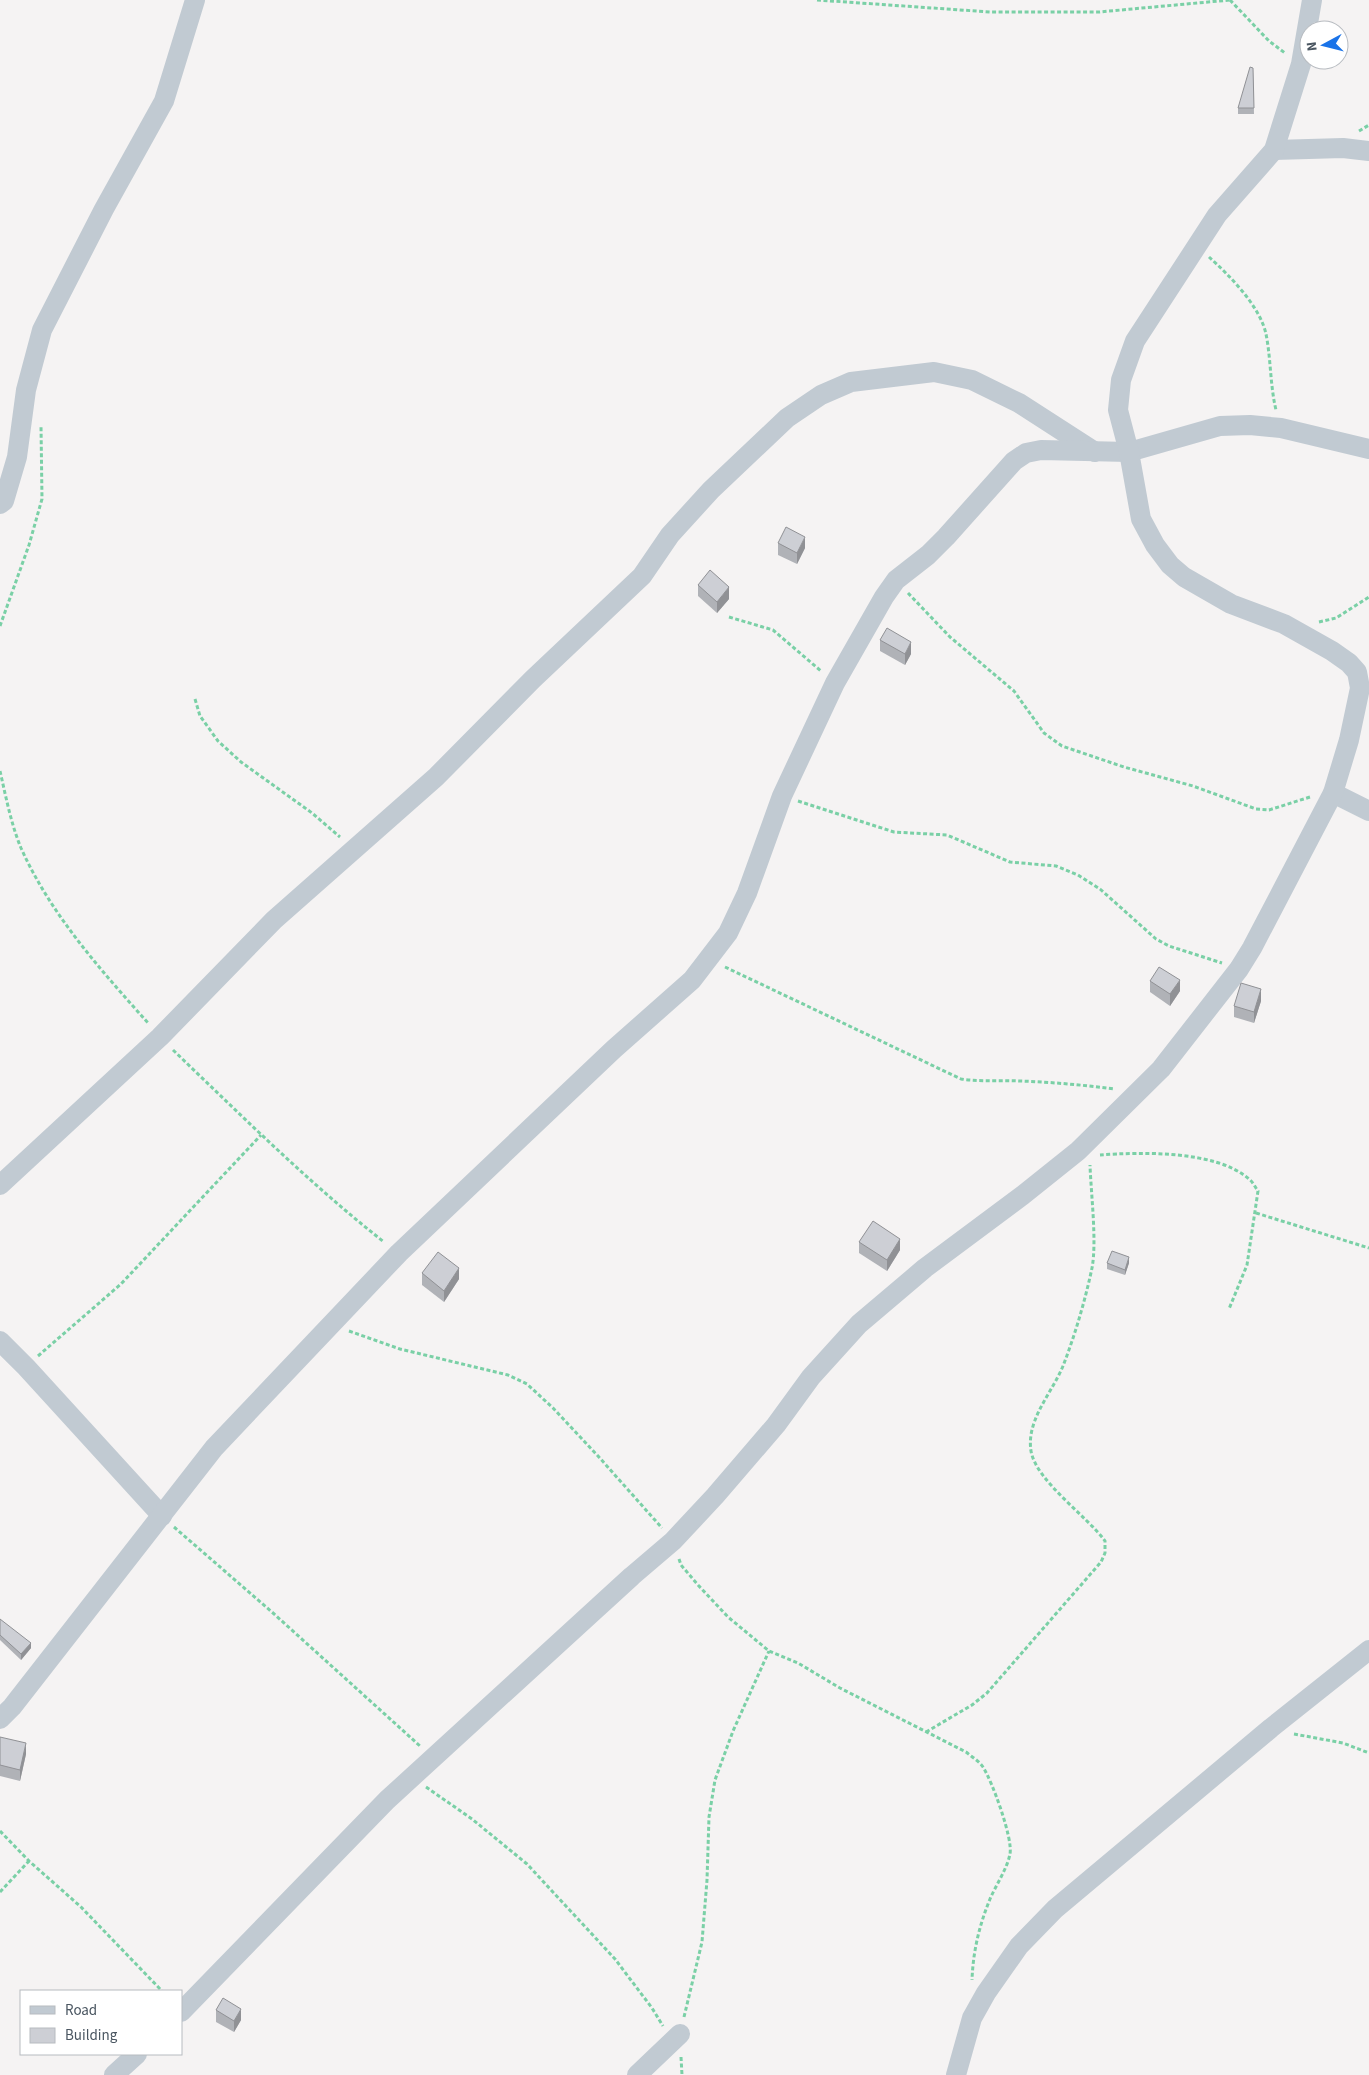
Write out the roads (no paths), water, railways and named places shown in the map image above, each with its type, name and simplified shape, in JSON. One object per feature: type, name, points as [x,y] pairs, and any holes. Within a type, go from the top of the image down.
[{"type":"street","points":[[0,504],[4,501],[18,457],[26,390],[42,330],[104,210],[164,101],[195,0]]},
{"type":"street","points":[[182,2011],[387,1800],[632,1576],[673,1541],[752,1455],[811,1377],[859,1324],[925,1268],[1089,1148],[1138,1091],[1161,1069],[1239,969],[1252,948],[1333,793],[1349,740],[1360,688],[1357,672],[1349,663],[1332,651],[1284,624],[1231,604],[1184,578],[1170,565],[1155,545],[1141,518],[1129,452],[1118,410],[1121,380],[1135,341],[1217,215],[1274,150],[1301,64],[1312,0]]},
{"type":"street","points":[[1274,150],[1343,148],[1369,151]]},
{"type":"street","points":[[0,1185],[160,1037],[274,920],[436,777],[533,679],[642,576],[670,536],[711,490],[787,418],[821,395],[851,382],[934,372],[972,380],[1019,403],[1097,453]]},
{"type":"street","points":[[0,1719],[12,1707],[49,1657],[214,1448],[399,1253],[614,1049],[692,980],[728,933],[747,893],[782,796],[835,683],[884,597],[896,580],[928,555],[966,516],[1008,468],[1026,453],[1041,450],[1097,453],[1129,452],[1220,426],[1250,425],[1281,428],[1369,449]]},
{"type":"street","points":[[1333,793],[1369,811]]},
{"type":"street","points":[[0,1341],[26,1366],[162,1516]]},
{"type":"street","points":[[956,2075],[972,2018],[991,1986],[1019,1946],[1055,1909],[1271,1728],[1369,1650]]},
{"type":"street","points":[[637,2075],[676,2038]]},
{"type":"street","points":[[114,2075],[136,2055]]}]
